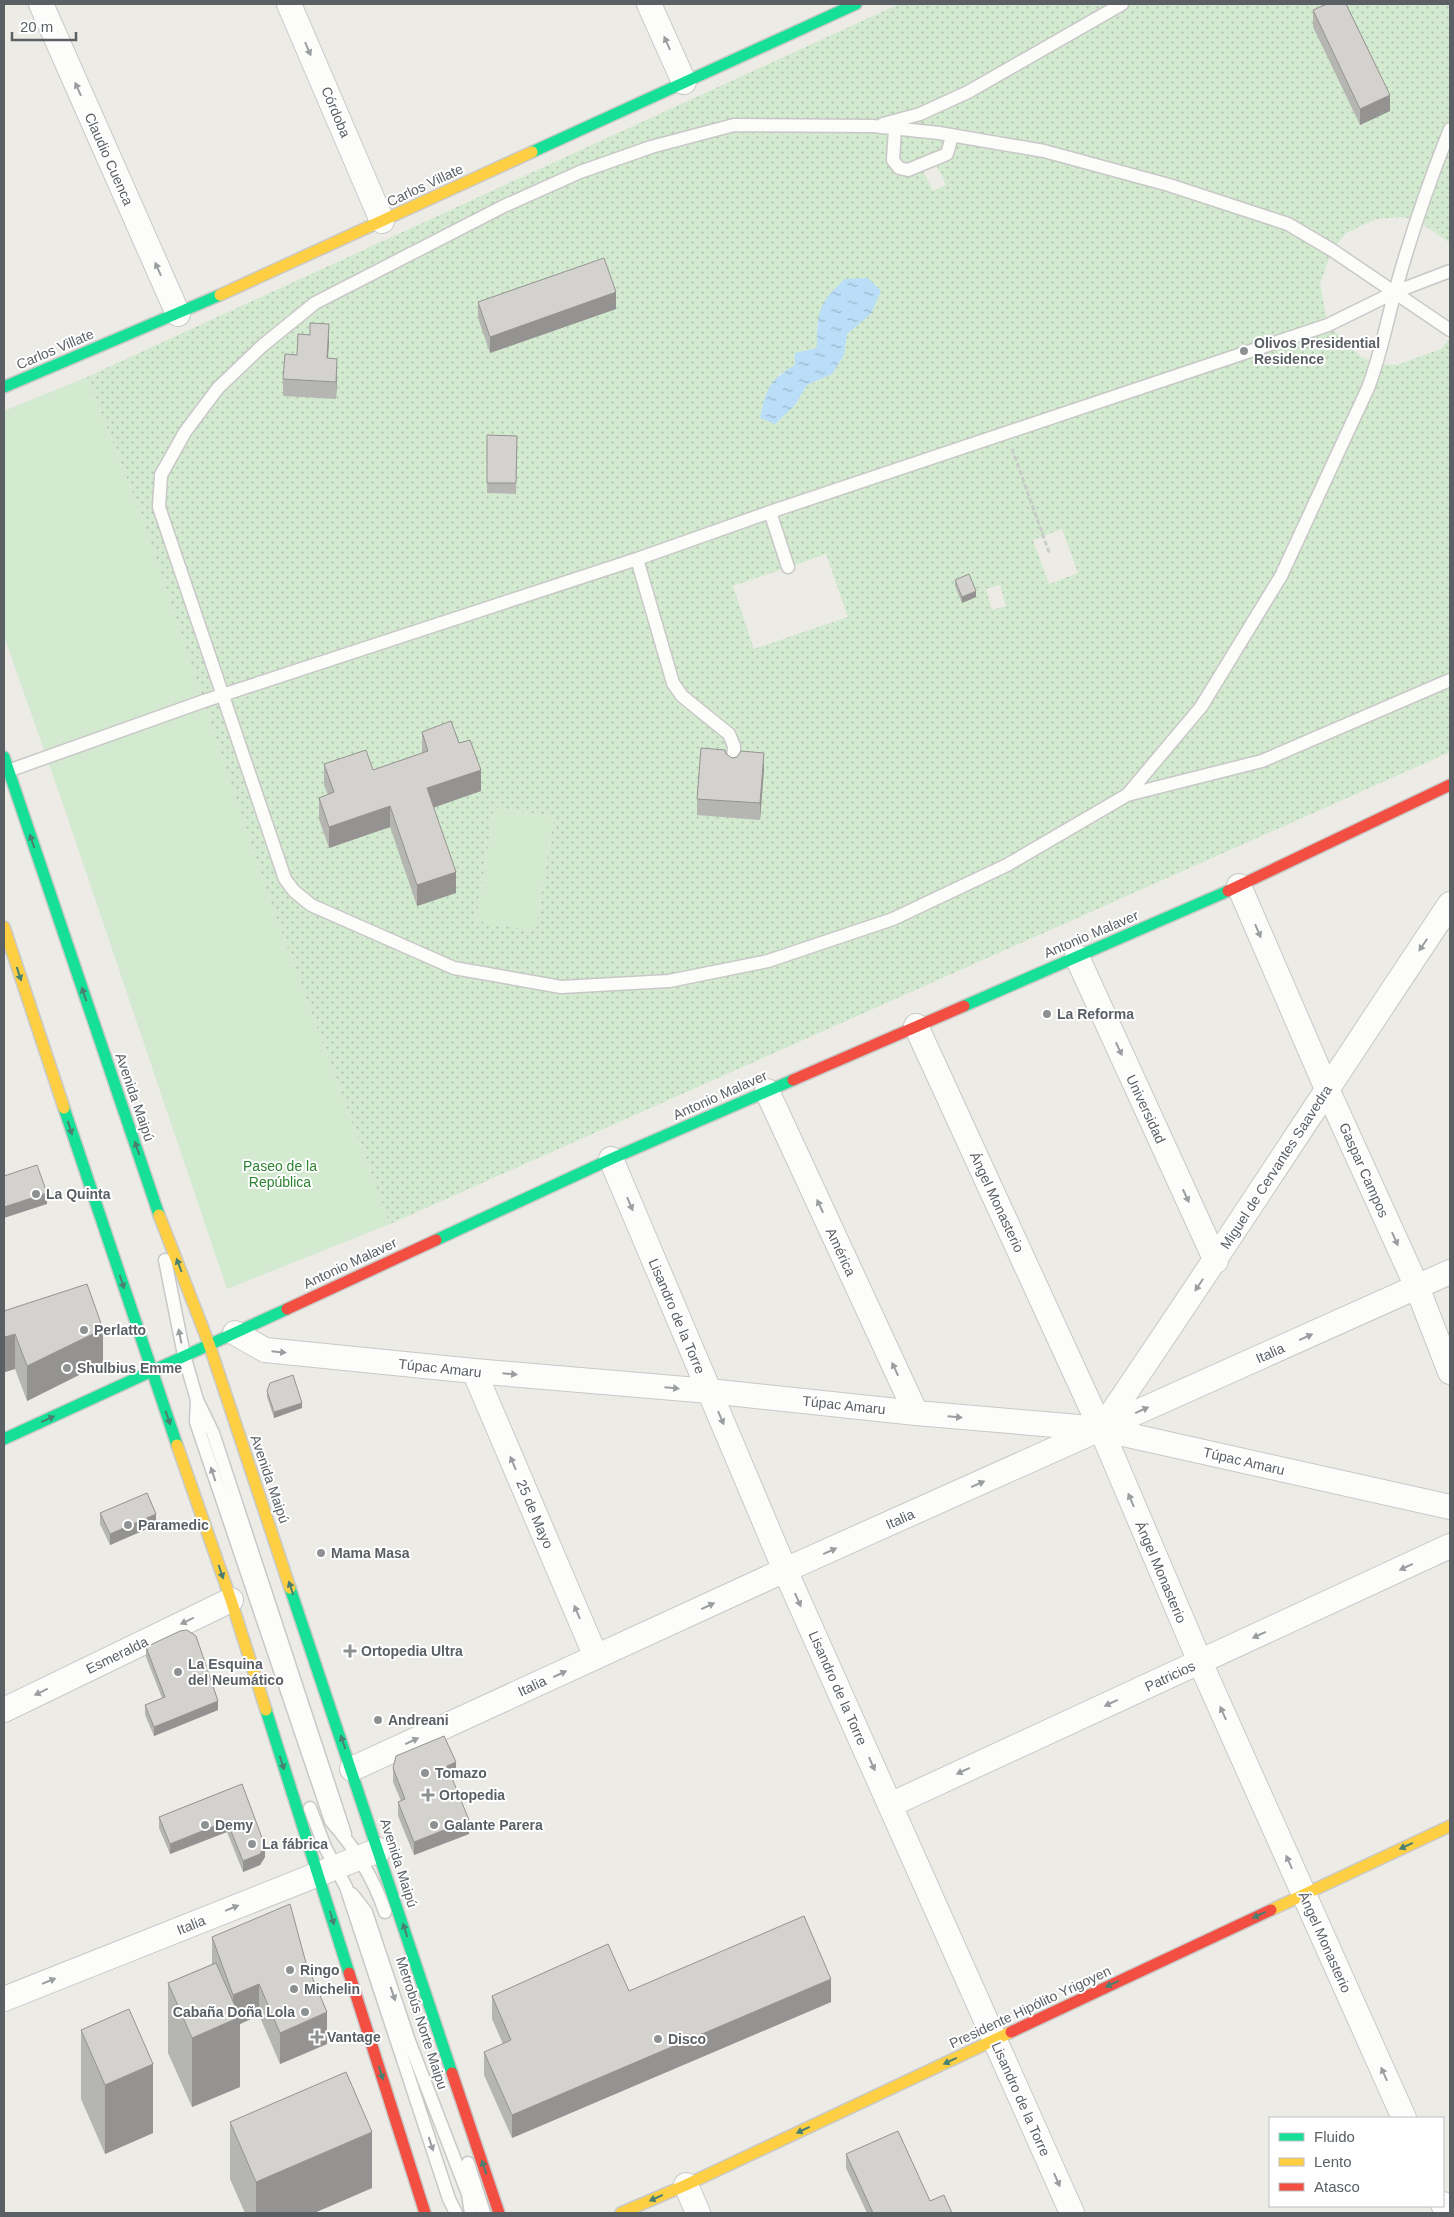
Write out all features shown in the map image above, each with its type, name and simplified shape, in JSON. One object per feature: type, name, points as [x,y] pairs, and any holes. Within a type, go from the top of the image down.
[{"type":"street","name":"Claudio Cuenca","points":[[41,4],[178,314]]},
{"type":"street","name":"Córdoba","points":[[289,4],[382,220]]},
{"type":"street","points":[[649,4],[684,82]]},
{"type":"street","name":"Carlos Villate","points":[[4,387],[178,314],[856,4]]},
{"type":"street","name":"Avenida Maipú","points":[[4,757],[6,772],[152,1194],[210,1344],[352,1769],[361,1849],[499,2213]]},
{"type":"street","name":"Antonio Malaver","points":[[4,1439],[611,1159],[1239,886],[1450,785]]},
{"type":"street","name":"Gaspar Campos","points":[[1239,886],[1327,1088],[1417,1287],[1450,1372]]},
{"type":"street","name":"Miguel de Cervantes Saavedra","points":[[1101,1429],[1216,1261],[1327,1088],[1450,904]]},
{"type":"street","points":[[4,928],[152,1372],[231,1600],[333,1876],[425,2213]]},
{"type":"street","name":"Universidad","points":[[1077,956],[1216,1261]]},
{"type":"street","name":"Ángel Monasterio","points":[[916,1026],[1101,1429],[1200,1662],[1404,2117]]},
{"type":"street","name":"América","points":[[767,1091],[916,1413]]},
{"type":"street","name":"Lisandro de la Torre","points":[[611,1159],[785,1570],[1072,2213]]},
{"type":"street","name":"Italia","points":[[352,1769],[785,1570],[1450,1272]]},
{"type":"street","name":"Túpac Amaru","points":[[234,1332],[265,1350],[1101,1429],[1450,1507]]},
{"type":"street","name":"25 de Mayo","points":[[474,1371],[596,1657]]},
{"type":"street","name":"Patricios","points":[[890,1805],[1450,1546]]},
{"type":"street","name":"Esmeralda","points":[[4,1710],[231,1600]]},
{"type":"street","name":"Presidente Hipólito Yrigoyen","points":[[621,2213],[686,2185],[1450,1826]]},
{"type":"street","name":"Italia","points":[[4,1999],[333,1876],[361,1849]]},
{"type":"street","points":[[686,2185],[698,2213]]},
{"type":"lane","points":[[873,126],[920,114],[968,92],[1122,4]]},
{"type":"lane","points":[[1450,330],[1395,292],[1288,224],[1235,205],[1044,151],[952,136],[873,126],[734,125],[651,146],[580,172],[496,210],[315,303],[262,346],[218,388],[184,432],[161,475],[159,507],[285,878],[294,891],[311,905],[454,968],[561,987],[669,980],[758,962],[893,919],[1007,865],[1127,795],[1262,761],[1450,680]]},
{"type":"lane","points":[[895,128],[893,160],[899,168],[908,170],[947,154],[952,136]]},
{"type":"lane","points":[[1127,795],[1201,707],[1281,576],[1368,388],[1377,364],[1395,292],[1417,220],[1450,128]]},
{"type":"lane","points":[[6,772],[224,695],[637,559],[770,512],[1328,325],[1395,292],[1450,271]]},
{"type":"lane","points":[[770,512],[788,567]]},
{"type":"lane","points":[[637,559],[673,683],[682,696],[729,734],[734,746],[732,766]]},
{"type":"lane","name":"Metrobús Norte Maipu","points":[[152,1194],[184,1355],[197,1400],[196,1422],[235,1518],[301,1715],[361,1849],[382,1904],[432,2054]]},
{"type":"lane","name":"Metrobús Norte Maipu","points":[[235,1518],[252,1570]]},
{"type":"lane","name":"Metrobús Norte Maipu","points":[[231,1600],[325,1847],[333,1876],[404,2044],[414,2075],[416,2098]]},
{"type":"lane","name":"Metrobús Norte Maipu","points":[[286,1674],[301,1715]]},
{"type":"lane","name":"Metrobús Norte Maipu","points":[[404,2044],[430,2090],[468,2194],[471,2213]]},
{"type":"lane","name":"Metrobús Norte Maipu","points":[[404,2044],[416,2098],[449,2199],[456,2213]]},
{"type":"lane","name":"Metrobús Norte Maipu","points":[[414,2075],[430,2090]]},
{"type":"lane","points":[[457,2129],[484,2213]]},
{"type":"path","points":[[1006,434],[1050,555]]},
{"type":"green space","points":[[899,4],[1450,4],[1450,243],[1417,220],[1402,217],[1376,219],[1346,233],[1332,250],[1320,284],[1328,325],[1361,357],[1377,364],[1397,365],[1441,349],[1450,338],[1450,752],[390,1224],[267,892],[141,514],[87,377]],"holes":[[[933,158],[946,185],[933,191],[920,164]],[[616,308],[491,353],[478,318]],[[871,314],[847,333],[844,355],[832,374],[807,385],[795,405],[778,375],[817,348],[817,323]],[[517,447],[516,494],[487,493]],[[1062,529],[1078,573],[1049,584],[1033,540]],[[826,554],[848,617],[754,649],[733,586]],[[1000,585],[1006,606],[992,610],[986,589]],[[428,772],[480,791],[427,810],[334,814],[325,786]],[[494,807],[554,817],[536,931],[476,921]]]},
{"type":"green space","name":"Paseo de la República","points":[[87,377],[141,514],[267,892],[390,1224],[227,1289],[63,804],[4,636],[4,411]]},
{"type":"green space","points":[[494,807],[554,817],[536,931],[476,922]]},
{"type":"water","points":[[868,278],[881,291],[871,314],[847,334],[844,355],[832,374],[807,385],[795,405],[775,424],[760,418],[764,400],[770,387],[779,376],[795,365],[795,353],[817,348],[819,317],[824,302],[829,295],[845,279]]},
{"type":"building","points":[[1327,4],[1346,4],[1390,95],[1360,109],[1313,10]]},
{"type":"building","points":[[604,258],[616,292],[490,337],[478,302]]},
{"type":"building","points":[[310,323],[329,324],[327,358],[337,359],[336,382],[283,379],[285,354],[297,355],[298,334],[310,335]]},
{"type":"building","points":[[487,435],[517,436],[516,483],[487,483]]},
{"type":"building","points":[[969,574],[976,591],[962,597],[955,580]]},
{"type":"building","points":[[451,721],[459,743],[470,740],[481,770],[427,788],[456,872],[417,885],[390,806],[329,827],[319,798],[334,792],[324,764],[366,750],[373,770],[428,751],[422,732]]},
{"type":"building","points":[[701,748],[725,750],[726,754],[732,758],[737,757],[741,751],[764,753],[760,803],[697,799]]},
{"type":"building","points":[[37,1165],[47,1193],[4,1207],[4,1176]]},
{"type":"building","points":[[87,1284],[103,1329],[27,1366],[15,1334],[5,1337],[4,1311]]},
{"type":"building","points":[[293,1375],[302,1403],[274,1412],[267,1391],[270,1383]]},
{"type":"building","points":[[147,1493],[156,1514],[110,1534],[100,1513]]},
{"type":"building","points":[[187,1630],[196,1636],[218,1701],[154,1727],[145,1705],[165,1697],[146,1647],[180,1631]]},
{"type":"building","points":[[444,1736],[456,1762],[447,1766],[469,1820],[414,1842],[398,1802],[405,1799],[393,1768],[396,1756]]},
{"type":"building","points":[[242,1784],[265,1846],[260,1854],[243,1861],[227,1821],[170,1844],[159,1817]]},
{"type":"building","points":[[290,1904],[306,1963],[327,2012],[280,2033],[259,1984],[233,1995],[212,1937]]},
{"type":"building","points":[[804,1916],[831,1979],[512,2115],[484,2052],[511,2040],[492,1996],[608,1944],[629,1991]]},
{"type":"building","points":[[216,1963],[240,2017],[192,2038],[168,1983]]},
{"type":"building","points":[[129,2009],[153,2064],[105,2085],[81,2030]]},
{"type":"building","points":[[346,2072],[372,2132],[256,2182],[230,2122]]},
{"type":"building","points":[[898,2131],[930,2201],[944,2195],[952,2213],[873,2213],[846,2154]]},
{"type":"traffic: fast","points":[[532,152],[856,4]]},
{"type":"traffic: fast","points":[[4,387],[220,295]]},
{"type":"traffic: fast","points":[[4,757],[159,1215]]},
{"type":"traffic: fast","points":[[964,1006],[1228,891]]},
{"type":"traffic: fast","points":[[436,1240],[611,1159],[793,1080]]},
{"type":"traffic: fast","points":[[64,1108],[177,1445]]},
{"type":"traffic: fast","points":[[4,1439],[287,1309]]},
{"type":"traffic: fast","points":[[290,1588],[452,2073]]},
{"type":"traffic: fast","points":[[266,1710],[349,1973]]},
{"type":"traffic: slow","points":[[220,295],[532,152]]},
{"type":"traffic: slow","points":[[4,927],[64,1108]]},
{"type":"traffic: slow","points":[[159,1215],[209,1344],[290,1588]]},
{"type":"traffic: slow","points":[[177,1445],[231,1600],[266,1710]]},
{"type":"traffic: slow","points":[[1271,1910],[1450,1826]]},
{"type":"traffic: slow","points":[[621,2213],[686,2185],[1011,2032]]},
{"type":"traffic: jam","points":[[1228,891],[1450,785]]},
{"type":"traffic: jam","points":[[793,1080],[964,1006]]},
{"type":"traffic: jam","points":[[287,1309],[436,1240]]},
{"type":"traffic: jam","points":[[1011,2032],[1271,1910]]},
{"type":"traffic: jam","points":[[349,1973],[425,2213]]},
{"type":"traffic: jam","points":[[452,2073],[499,2213]]},
{"type":"place","name":"Olivos Presidential Residence","points":[[1244,351]]},
{"type":"place","name":"La Reforma","points":[[1047,1014]]},
{"type":"place","name":"La Quinta","points":[[36,1194]]},
{"type":"place","name":"Perlatto","points":[[84,1330]]},
{"type":"place","name":"Shulbius Emme","points":[[67,1368]]},
{"type":"place","name":"Paramedic","points":[[128,1525]]},
{"type":"place","name":"Mama Masa","points":[[321,1553]]},
{"type":"place","name":"Ortopedia Ultra","points":[[350,1651]]},
{"type":"place","name":"La Esquina del Neumático","points":[[178,1672]]},
{"type":"place","name":"Andreani","points":[[378,1720]]},
{"type":"place","name":"Tomazo","points":[[425,1773]]},
{"type":"place","name":"Ortopedia","points":[[428,1795]]},
{"type":"place","name":"Demy","points":[[205,1825]]},
{"type":"place","name":"Galante Parera","points":[[434,1825]]},
{"type":"place","name":"La fábrica","points":[[252,1844]]},
{"type":"place","name":"Ringo","points":[[290,1970]]},
{"type":"place","name":"Michelin","points":[[294,1989]]},
{"type":"place","name":"Cabaña Doña Lola","points":[[305,2012]]},
{"type":"place","name":"Vantage","points":[[317,2037]]},
{"type":"place","name":"Disco","points":[[658,2039]]}]
